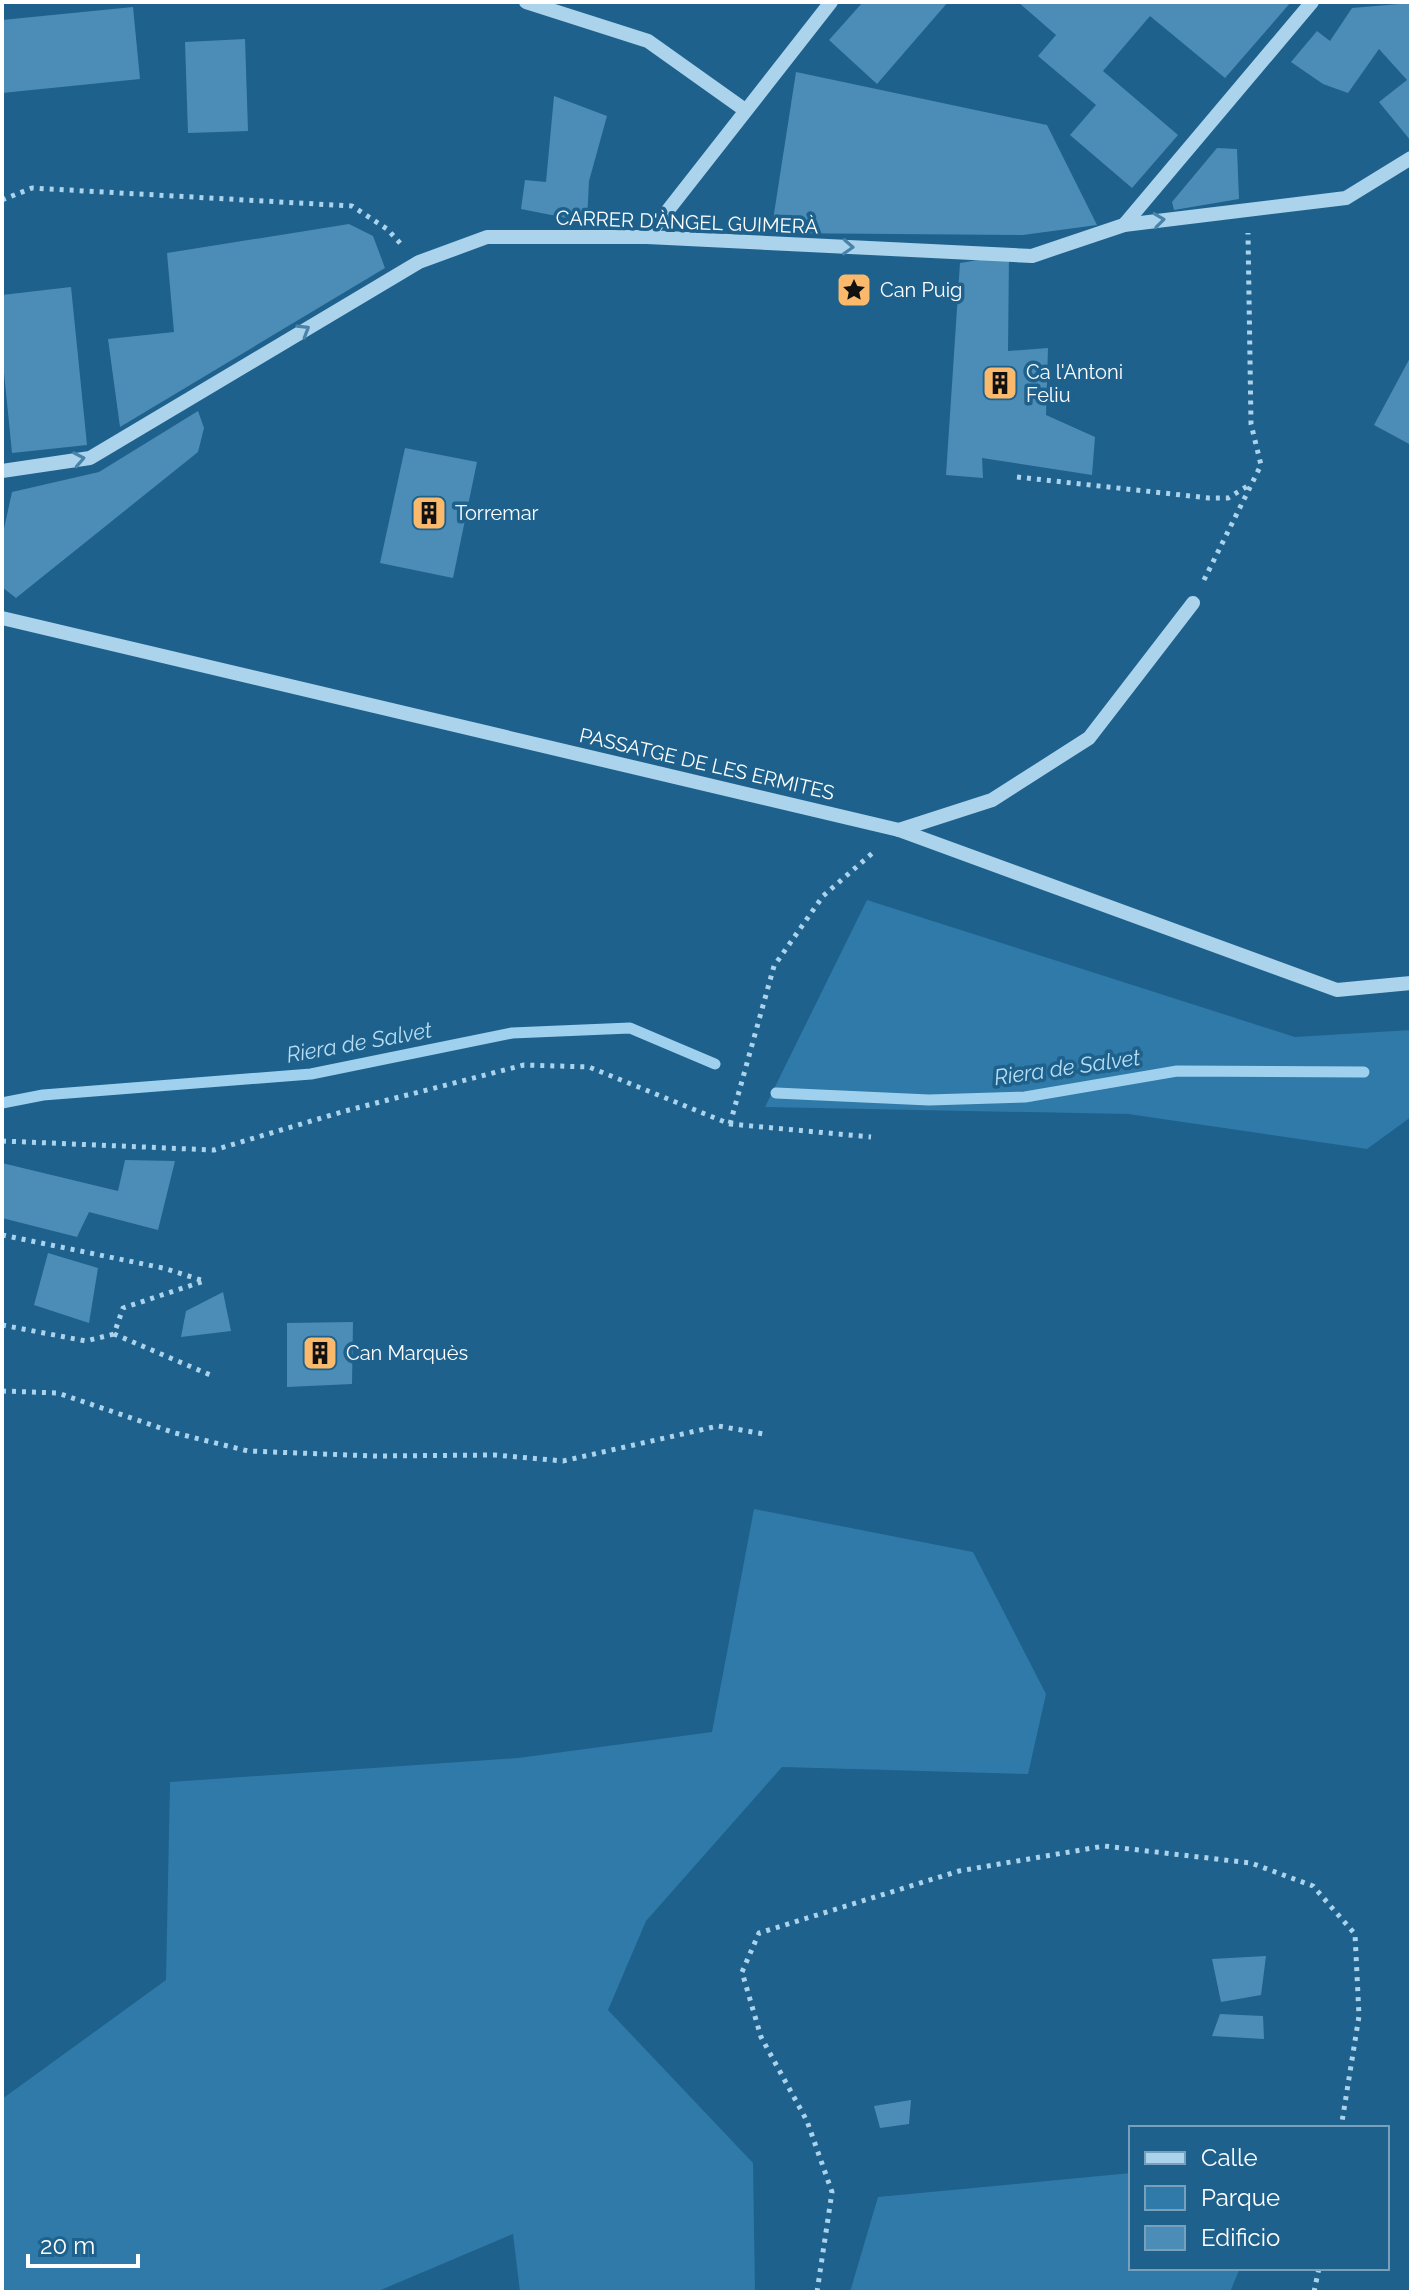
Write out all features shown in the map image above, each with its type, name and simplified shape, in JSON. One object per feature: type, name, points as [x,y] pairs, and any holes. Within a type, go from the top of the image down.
[{"type":"street","points":[[526,2],[648,41],[745,110]]},
{"type":"street","points":[[647,237],[831,2]]},
{"type":"street","points":[[1124,225],[1312,2]]},
{"type":"street","name":"CARRER D'ÀNGEL GUIMERÀ","points":[[2,471],[90,458],[419,262],[487,237],[647,237],[1032,256],[1124,225],[1346,198],[1411,158]]},
{"type":"street","points":[[899,830],[992,800],[1089,738],[1193,603]]},
{"type":"street","name":"PASSATGE DE LES ERMITES","points":[[2,618],[899,830],[1337,990],[1411,983]]},
{"type":"path","points":[[2,200],[32,188],[352,206],[387,229],[419,262]]},
{"type":"path","points":[[1193,603],[1261,465],[1251,424],[1247,209]]},
{"type":"path","points":[[1017,477],[1209,498],[1228,498],[1253,483]]},
{"type":"path","points":[[730,1124],[774,966],[823,896],[899,830]]},
{"type":"path","points":[[2,1141],[214,1150],[345,1111],[524,1065],[589,1067],[730,1124],[871,1137]]},
{"type":"path","points":[[2,1235],[163,1268],[204,1281],[123,1308],[114,1334]]},
{"type":"path","points":[[2,1325],[86,1341],[114,1334],[215,1377]]},
{"type":"path","points":[[2,1391],[58,1393],[175,1433],[248,1451],[374,1456],[495,1455],[563,1461],[718,1426],[764,1434]]},
{"type":"path","points":[[817,2292],[832,2192],[807,2121],[761,2037],[742,1972],[759,1933],[959,1871],[1104,1846],[1251,1863],[1313,1886],[1355,1934],[1359,2016],[1341,2126]]},
{"type":"path","points":[[1314,2292],[1319,2270]]},
{"type":"green space","points":[[867,900],[1295,1037],[1411,1030],[1411,1117],[1367,1149],[1128,1114],[765,1107]]},
{"type":"green space","points":[[754,1509],[973,1552],[1046,1694],[1028,1774],[782,1767],[646,1921],[608,2010],[753,2163],[755,2292],[520,2292],[513,2234],[376,2292],[2,2292],[2,2099],[166,1980],[170,1782],[518,1758],[712,1732]]},
{"type":"green space","points":[[1129,2173],[1129,2270],[1239,2270],[1230,2292],[850,2292],[878,2197]]},
{"type":"building","points":[[863,2],[948,2],[877,84],[829,40]]},
{"type":"building","points":[[1018,2],[1291,2],[1225,78],[1150,16],[1103,71],[1178,135],[1132,188],[1070,135],[1096,105],[1038,56],[1056,35]]},
{"type":"building","points":[[1411,3],[1411,141],[1379,102],[1407,80],[1379,49],[1348,93],[1323,84],[1291,62],[1317,31],[1330,41],[1352,8]]},
{"type":"building","points":[[133,7],[140,79],[2,93],[2,20]]},
{"type":"building","points":[[245,39],[248,131],[188,133],[185,42]]},
{"type":"building","points":[[796,72],[1047,125],[1097,225],[1023,235],[771,233]]},
{"type":"building","points":[[554,96],[607,116],[589,181],[587,222],[521,209],[525,180],[546,182]]},
{"type":"building","points":[[1217,148],[1237,149],[1239,199],[1174,210],[1172,202]]},
{"type":"building","points":[[349,224],[373,236],[385,268],[120,427],[108,339],[174,332],[167,253]]},
{"type":"building","name":"Ca l'Antoni Feliu","points":[[1009,255],[1008,351],[1048,348],[1046,415],[1095,437],[1092,475],[982,458],[983,478],[946,475],[960,263]]},
{"type":"building","points":[[71,287],[87,445],[12,453],[2,352],[2,295]]},
{"type":"building","points":[[1411,356],[1411,445],[1374,425]]},
{"type":"building","points":[[198,411],[204,428],[198,452],[16,598],[2,587],[2,538],[12,492],[99,472]]},
{"type":"building","name":"Torremar","points":[[405,448],[477,462],[453,578],[380,563]]},
{"type":"building","points":[[125,1160],[175,1161],[158,1230],[89,1212],[77,1237],[2,1218],[2,1163],[118,1191]]},
{"type":"building","points":[[48,1253],[98,1268],[89,1323],[34,1305]]},
{"type":"building","points":[[223,1292],[231,1331],[181,1337],[186,1311]]},
{"type":"building","name":"Can Marquès","points":[[353,1322],[352,1384],[287,1387],[287,1323]]},
{"type":"building","points":[[1266,1956],[1261,1995],[1221,2002],[1212,1959]]},
{"type":"building","points":[[1220,2014],[1263,2016],[1264,2039],[1212,2036]]},
{"type":"building","points":[[911,2100],[909,2124],[880,2128],[874,2106]]},
{"type":"waterway","name":"Riera de Salvet","points":[[2,1103],[43,1095],[311,1074],[512,1033],[630,1028],[715,1064]]},
{"type":"waterway","name":"Riera de Salvet","points":[[776,1093],[929,1100],[1025,1097],[1177,1071],[1364,1072]]},
{"type":"place","name":"Can Puig","points":[[854,290]]},
{"type":"place","name":"Ca l'Antoni Feliu","points":[[1000,383]]},
{"type":"place","name":"Torremar","points":[[429,513]]},
{"type":"place","name":"Can Marquès","points":[[320,1353]]}]
